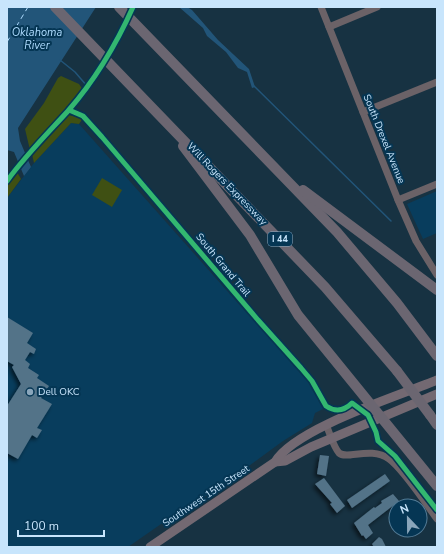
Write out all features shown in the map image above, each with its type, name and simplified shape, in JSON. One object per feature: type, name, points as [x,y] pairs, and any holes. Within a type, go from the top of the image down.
[{"type":"highway","name":"Will Rogers Expressway","points":[[55,7],[325,286],[397,371],[437,425]]},
{"type":"highway","points":[[119,7],[337,232],[372,272],[436,354]]},
{"type":"highway","points":[[157,113],[250,235],[298,315],[437,486]]},
{"type":"highway","points":[[283,176],[437,290]]},
{"type":"main road","name":"Southwest 15th Street","points":[[150,547],[275,462],[280,454],[326,425],[437,380]]},
{"type":"main road","name":"Southwest 15th Street","points":[[275,462],[285,461],[332,438],[437,394]]},
{"type":"street","name":"South Drexel Avenue","points":[[321,7],[398,200],[416,241],[437,275]]},
{"type":"street","points":[[329,26],[377,7]]},
{"type":"street","points":[[363,112],[437,82]]},
{"type":"street","points":[[398,200],[437,184]]},
{"type":"street","points":[[326,425],[338,451],[344,455],[371,452],[389,459],[437,519]]},
{"type":"shaded area","points":[[71,123],[79,124],[308,382],[323,409],[315,413],[312,423],[283,441],[216,490],[174,515],[128,547],[7,547],[7,198],[34,163]]},
{"type":"shaded area","points":[[437,191],[437,233],[423,239],[407,204]]},
{"type":"green space","points":[[61,76],[79,84],[83,90],[30,150],[25,129],[44,103],[58,78]]},
{"type":"green space","points":[[68,115],[83,118],[79,124],[71,123],[34,163],[32,154]]},
{"type":"green space","points":[[17,172],[21,179],[7,198],[7,184]]},
{"type":"green space","points":[[102,178],[122,190],[112,207],[92,195]]},
{"type":"water","name":"Oklahoma River","points":[[7,7],[96,7],[18,128],[20,141],[31,167],[24,176],[14,152],[7,150]]},
{"type":"water","points":[[179,7],[187,7],[192,10],[218,40],[249,69],[255,87],[252,88],[247,72],[238,68],[226,52],[207,36],[203,28]]},
{"type":"building","name":"Dell OKC","points":[[7,317],[33,333],[27,343],[36,349],[34,354],[30,352],[25,360],[30,364],[28,368],[39,375],[37,378],[49,386],[41,398],[52,404],[37,428],[42,430],[37,438],[32,435],[18,459],[7,453],[7,406],[21,384],[12,367],[14,365],[7,361]]},
{"type":"building","points":[[320,455],[329,456],[326,476],[317,474]]},
{"type":"building","points":[[385,474],[390,481],[352,508],[347,500]]},
{"type":"building","points":[[324,478],[345,506],[337,513],[330,504],[332,503],[315,484]]},
{"type":"building","points":[[393,494],[396,498],[388,498],[388,510],[368,525],[373,533],[366,539],[363,535],[362,536],[354,523],[374,507],[375,508],[382,503],[381,501]]},
{"type":"building","points":[[379,537],[382,539],[386,547],[374,547],[372,544]]},
{"type":"waterway","points":[[60,60],[75,72],[87,86]]},
{"type":"waterway","points":[[254,86],[391,221]]},
{"type":"ferry route","points":[[7,42],[28,7]]},
{"type":"cycle path","points":[[7,181],[87,87],[112,48],[133,7]]},
{"type":"cycle path","name":"South Grand Trail","points":[[69,110],[83,116],[102,137],[312,381],[326,406],[339,410],[346,408],[352,403],[368,415],[376,432],[378,441],[395,456],[437,510]]},
{"type":"place","name":"Dell OKC","points":[[30,392]]}]
